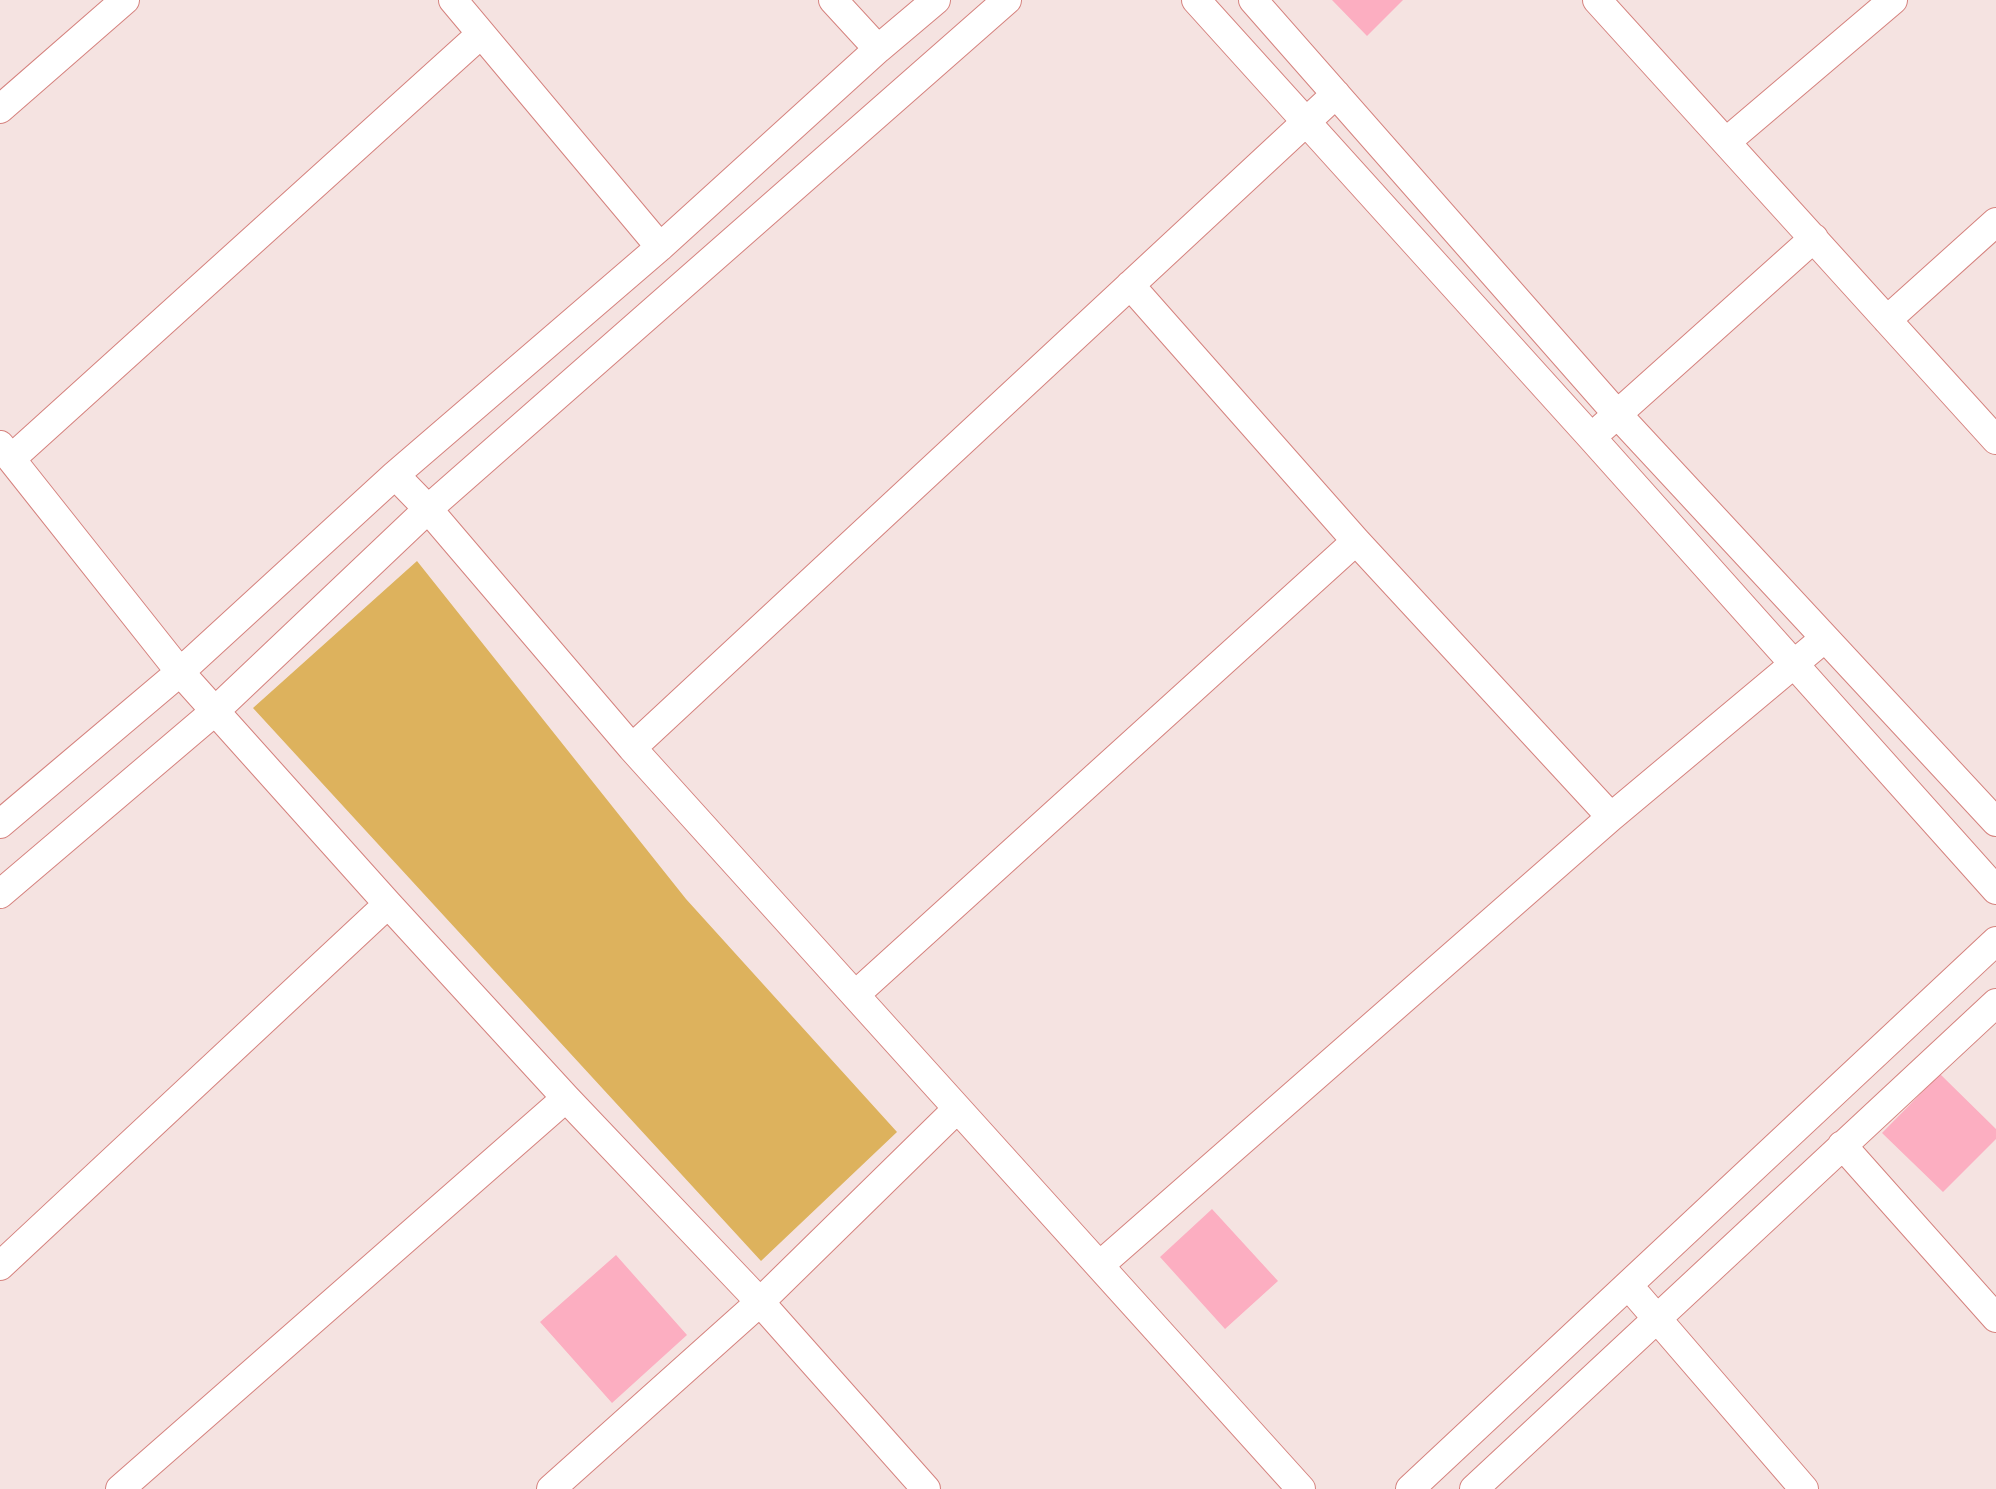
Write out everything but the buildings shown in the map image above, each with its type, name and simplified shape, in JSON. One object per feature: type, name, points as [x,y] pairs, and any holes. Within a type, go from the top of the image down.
[{"type":"street","points":[[0,109],[125,0]]},
{"type":"street","points":[[453,0],[660,247]]},
{"type":"street","points":[[833,0],[878,49]]},
{"type":"street","points":[[0,824],[180,672],[395,475],[660,247],[878,49],[936,0]]},
{"type":"street","points":[[0,894],[214,712],[428,509],[1007,0]]},
{"type":"street","points":[[1196,0],[1591,437],[1996,890]]},
{"type":"street","points":[[1253,0],[1618,415],[1996,822]]},
{"type":"street","points":[[1597,0],[1996,440]]},
{"type":"street","points":[[1726,142],[1893,0]]},
{"type":"street","points":[[481,34],[6,451],[180,672],[214,712],[566,1098],[760,1302],[926,1489]]},
{"type":"street","points":[[632,748],[1336,94]]},
{"type":"street","points":[[1887,320],[1996,222]]},
{"type":"street","points":[[1591,437],[1618,415],[1814,238]]},
{"type":"street","points":[[1130,285],[1356,541],[1611,817]]},
{"type":"street","points":[[395,475],[428,509],[632,748],[1300,1489]]},
{"type":"street","points":[[855,995],[1356,541]]},
{"type":"street","points":[[1100,1265],[1611,817],[1825,638]]},
{"type":"street","points":[[0,1266],[388,904]]},
{"type":"street","points":[[1410,1489],[1996,941]]},
{"type":"street","points":[[1474,1489],[1842,1144],[1996,1003]]},
{"type":"street","points":[[120,1489],[566,1098]]},
{"type":"street","points":[[551,1489],[760,1302],[957,1109]]},
{"type":"street","points":[[1842,1144],[1996,1318]]},
{"type":"street","points":[[1628,1285],[1804,1489]]},
{"type":"shaded area","points":[[417,561],[686,899],[897,1132],[761,1261],[253,708]]}]
